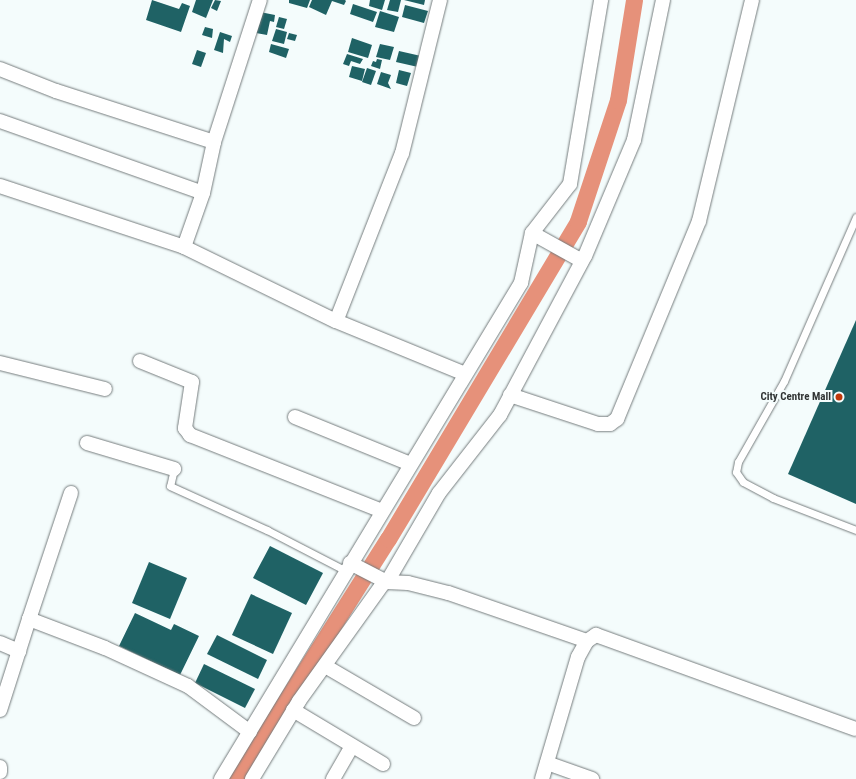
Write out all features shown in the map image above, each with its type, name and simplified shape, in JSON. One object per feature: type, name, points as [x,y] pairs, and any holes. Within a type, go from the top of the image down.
[{"type":"street","points":[[184,247],[203,193],[214,142],[260,0]]},
{"type":"street","points":[[336,321],[402,154],[440,0]]},
{"type":"street","points":[[221,779],[351,567],[410,464],[521,283],[537,236],[570,184],[601,0]]},
{"type":"street","points":[[252,779],[293,710],[325,666],[439,493],[500,415],[582,262],[634,140],[663,0]]},
{"type":"street","points":[[510,395],[598,424],[610,424],[618,419],[699,221],[752,0]]},
{"type":"street","points":[[0,68],[56,91],[214,142]]},
{"type":"street","points":[[0,121],[203,193]]},
{"type":"street","points":[[0,186],[184,247],[336,321],[465,374]]},
{"type":"street","points":[[537,236],[582,262]]},
{"type":"street","points":[[140,361],[192,382],[185,428],[190,435],[382,511]]},
{"type":"street","points":[[0,363],[105,389]]},
{"type":"street","points":[[295,417],[410,464]]},
{"type":"street","points":[[87,444],[174,469]]},
{"type":"street","points":[[0,710],[71,493]]},
{"type":"street","points":[[351,567],[382,579],[408,583],[448,593],[587,641]]},
{"type":"street","points":[[29,619],[105,648],[188,686],[250,732]]},
{"type":"street","points":[[542,779],[578,657],[587,641],[596,635],[604,636],[856,729]]},
{"type":"street","points":[[0,643],[19,651]]},
{"type":"street","points":[[325,666],[414,718]]},
{"type":"street","points":[[293,710],[383,764]]},
{"type":"street","points":[[334,779],[352,746]]},
{"type":"street","points":[[547,763],[592,779]]},
{"type":"street","points":[[0,767],[0,772]]},
{"type":"lane","points":[[856,217],[784,381],[738,462],[736,472],[743,482],[773,498],[856,530]]},
{"type":"lane","points":[[174,469],[170,486],[351,567]]},
{"type":"building","points":[[152,0],[179,9],[182,3],[190,6],[181,32],[146,20]]},
{"type":"building","points":[[196,0],[213,0],[206,18],[192,12]]},
{"type":"building","points":[[215,0],[221,1],[217,11],[211,8]]},
{"type":"building","points":[[289,0],[310,0],[307,8],[289,3]]},
{"type":"building","points":[[312,0],[346,1],[344,5],[332,1],[326,15],[309,7]]},
{"type":"building","points":[[370,0],[385,0],[382,10],[369,6]]},
{"type":"building","points":[[390,0],[401,0],[398,12],[387,10]]},
{"type":"building","points":[[404,0],[425,0],[424,5]]},
{"type":"building","points":[[353,4],[377,12],[373,22],[350,14]]},
{"type":"building","points":[[405,5],[428,11],[424,23],[402,17]]},
{"type":"building","points":[[380,11],[399,17],[394,32],[375,27]]},
{"type":"building","points":[[260,12],[275,15],[274,22],[270,21],[267,35],[256,33]]},
{"type":"building","points":[[279,17],[287,19],[284,29],[276,27]]},
{"type":"building","points":[[205,27],[213,29],[212,38],[202,35]]},
{"type":"building","points":[[276,29],[287,32],[284,44],[272,41]]},
{"type":"building","points":[[220,32],[232,36],[230,42],[224,39],[223,53],[214,50]]},
{"type":"building","points":[[289,33],[297,35],[295,41],[287,39]]},
{"type":"building","points":[[352,38],[372,45],[368,58],[348,52]]},
{"type":"building","points":[[271,44],[289,49],[286,58],[269,52]]},
{"type":"building","points":[[380,44],[394,47],[390,60],[376,57]]},
{"type":"building","points":[[197,50],[206,53],[201,67],[192,64]]},
{"type":"building","points":[[399,51],[421,56],[418,67],[396,62]]},
{"type":"building","points":[[347,54],[363,59],[360,64],[351,61],[349,66],[343,64]]},
{"type":"building","points":[[377,59],[382,60],[380,69],[371,66],[373,61],[376,62]]},
{"type":"building","points":[[352,66],[365,69],[362,81],[349,77]]},
{"type":"building","points":[[367,68],[376,71],[371,85],[362,82]]},
{"type":"building","points":[[399,70],[411,73],[407,86],[396,83]]},
{"type":"building","points":[[381,72],[391,75],[388,83],[391,89],[377,84]]},
{"type":"building","name":"City Centre Mall","points":[[856,320],[856,504],[788,474]]},
{"type":"building","points":[[270,546],[323,573],[306,605],[253,578]]},
{"type":"building","points":[[149,562],[187,578],[170,619],[132,603]]},
{"type":"building","points":[[251,594],[292,613],[273,654],[232,635]]},
{"type":"building","points":[[135,613],[171,630],[174,624],[199,636],[180,675],[119,646]]},
{"type":"building","points":[[217,635],[267,660],[258,679],[207,654]]},
{"type":"building","points":[[204,664],[255,689],[245,708],[195,683]]},
{"type":"waterway","points":[[236,779],[388,539],[578,221],[618,100],[634,0]]},
{"type":"place","name":"City Centre Mall","points":[[839,397]]}]
